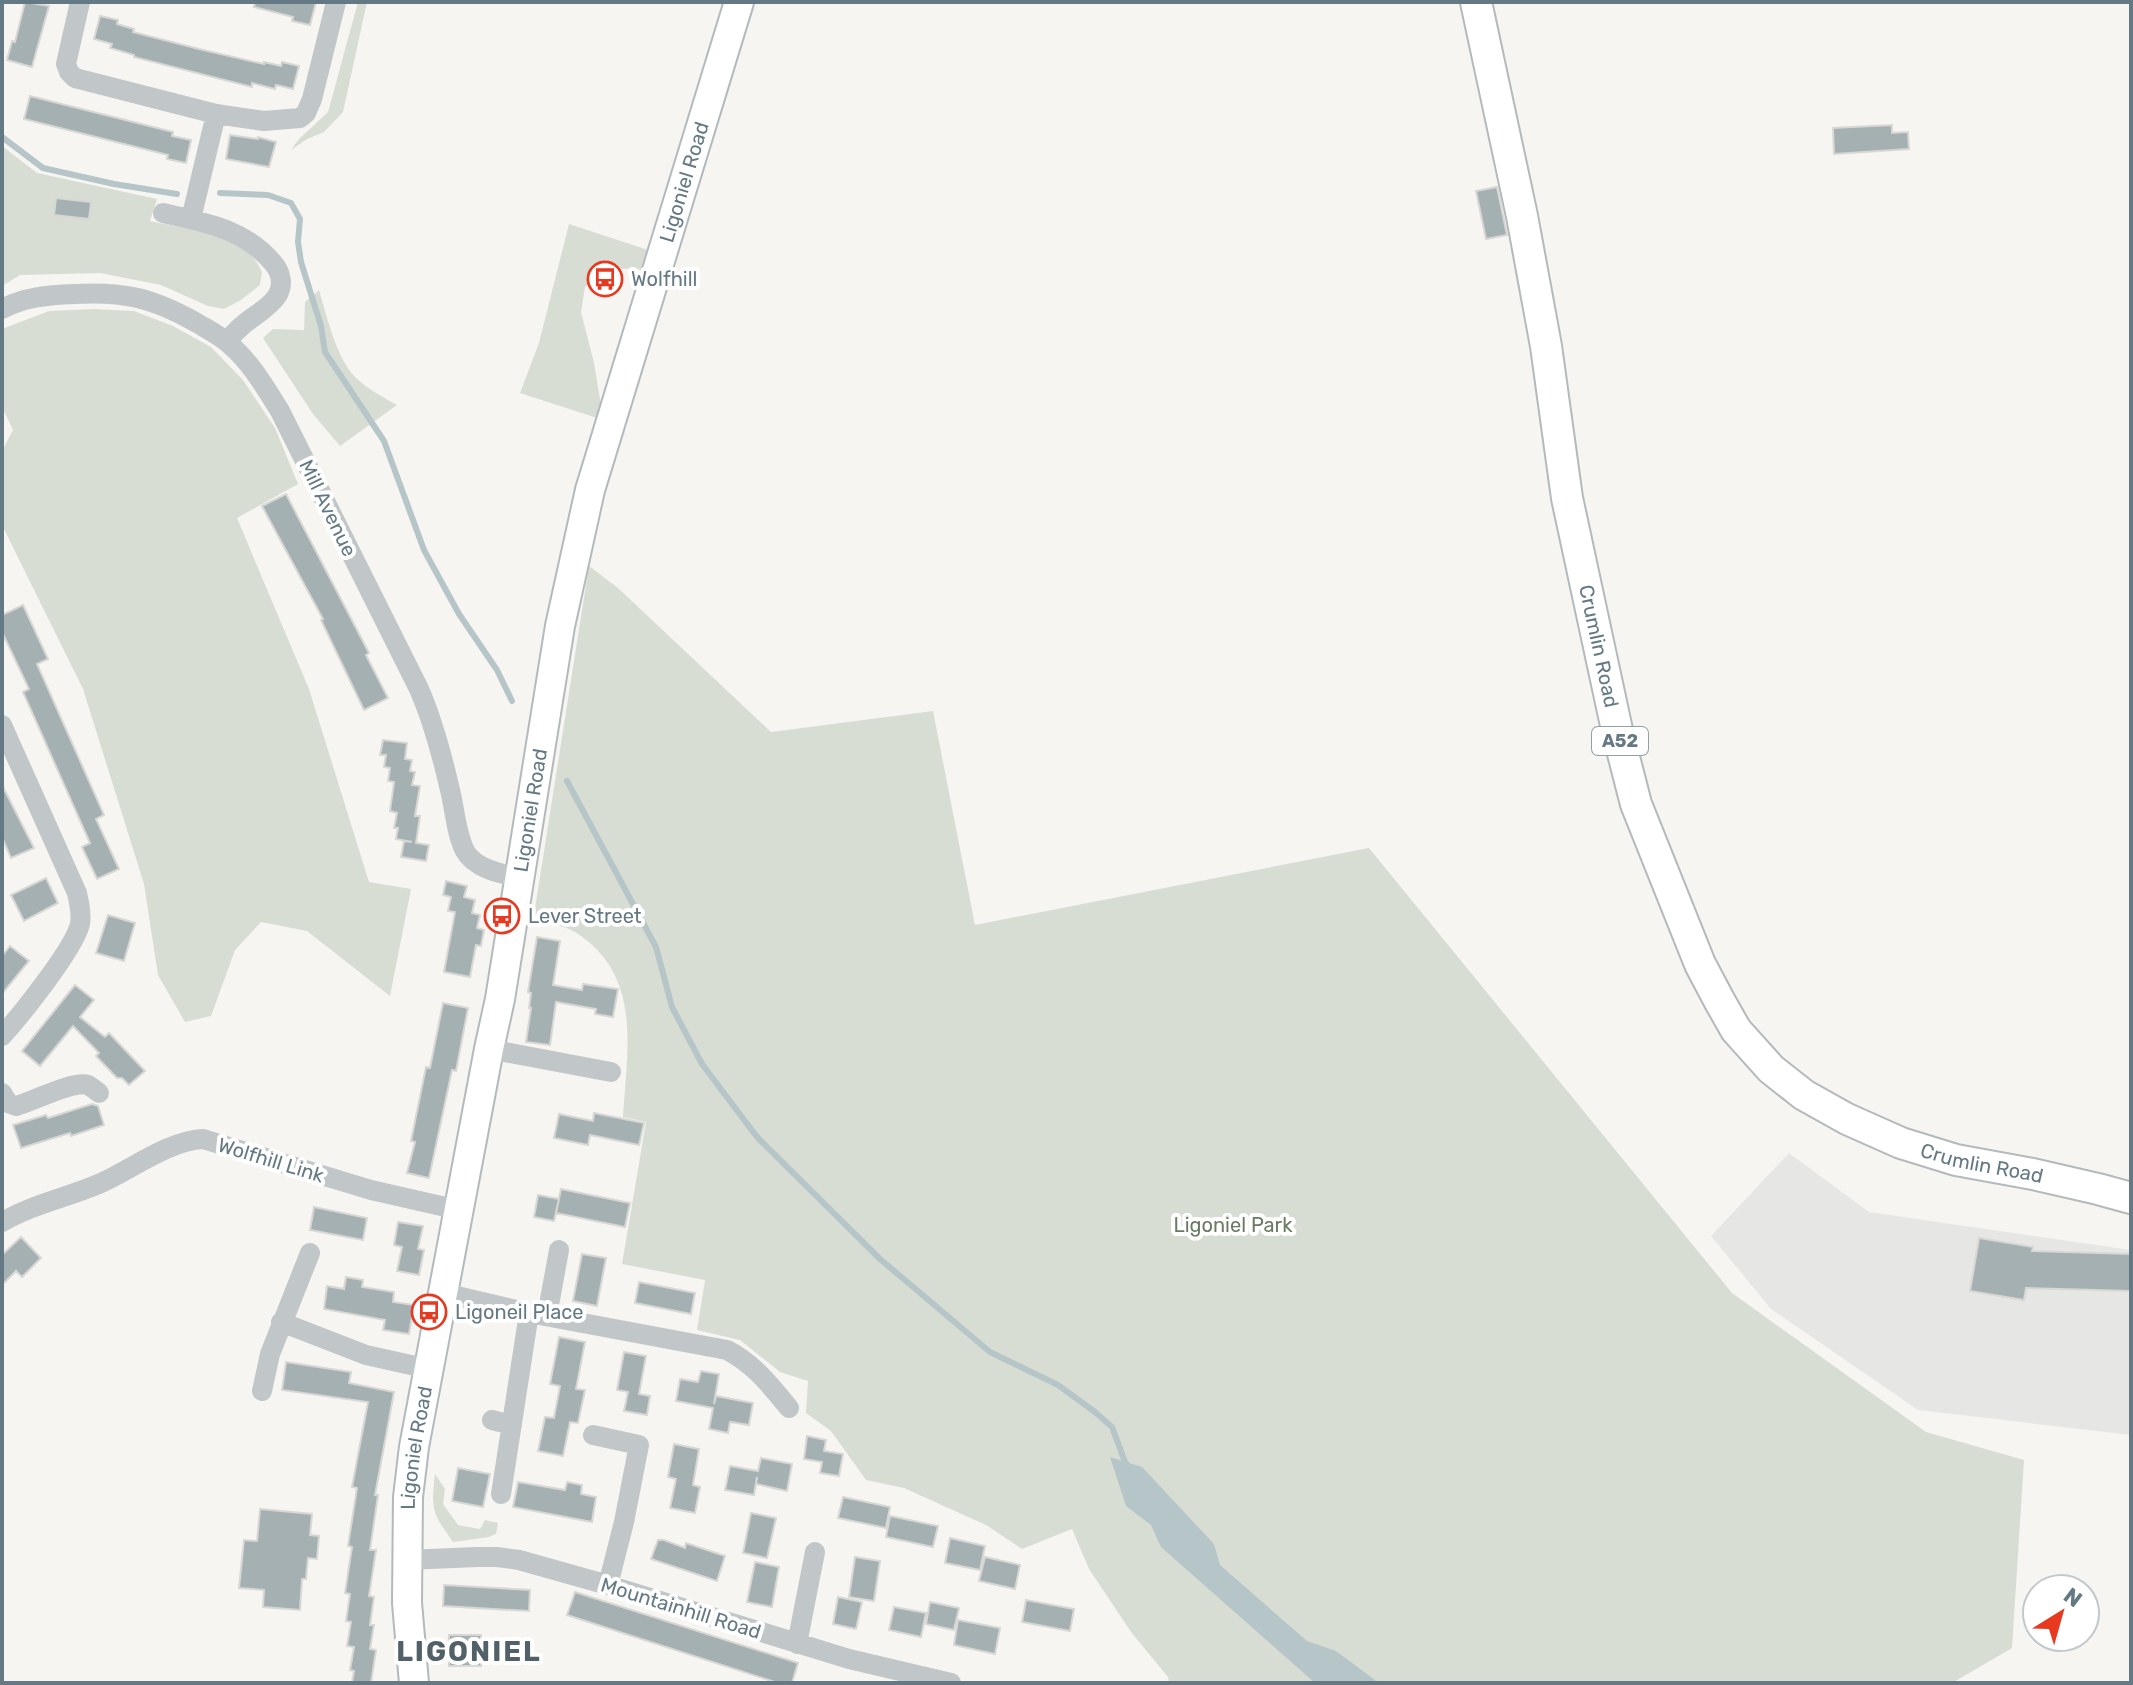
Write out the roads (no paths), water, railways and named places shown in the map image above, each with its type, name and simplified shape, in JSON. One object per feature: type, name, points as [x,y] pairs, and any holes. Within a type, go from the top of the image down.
[{"type":"main road","name":"Crumlin Road","points":[[1476,2],[1522,216],[1543,332],[1567,498],[1617,730],[1636,804],[1700,964],[1719,1000],[1736,1030],[1771,1069],[1804,1095],[1847,1119],[1901,1143],[1956,1160],[2033,1174],[2131,1198]]},
{"type":"street","points":[[80,2],[66,64],[75,78],[216,114],[264,121],[300,118],[306,113],[336,2]]},
{"type":"street","name":"Ligoniel Road","points":[[414,1683],[407,1603],[407,1560],[408,1497],[414,1447],[500,999],[560,626],[590,490],[606,434],[739,2]]},
{"type":"street","points":[[191,219],[216,114]]},
{"type":"street","points":[[163,213],[240,234],[260,249],[279,270],[282,280],[273,302],[245,323],[227,342]]},
{"type":"street","name":"Mill Avenue","points":[[2,309],[47,295],[122,294],[164,305],[227,342],[256,374],[280,411],[419,689],[440,748],[466,852],[489,869],[520,878]]},
{"type":"street","points":[[2,725],[77,893],[80,908],[80,924],[74,938],[2,1036]]},
{"type":"street","points":[[489,1049],[611,1072]]},
{"type":"street","points":[[2,1093],[8,1103],[16,1106],[80,1084],[89,1085],[99,1093]]},
{"type":"street","name":"Wolfhill Link","points":[[2,1222],[26,1210],[99,1184],[175,1144],[203,1139],[356,1186],[459,1210]]},
{"type":"street","points":[[501,1494],[512,1425],[538,1315],[559,1250]]},
{"type":"street","points":[[262,1391],[281,1322],[310,1253]]},
{"type":"street","points":[[444,1293],[538,1315],[727,1350],[758,1370],[789,1408]]},
{"type":"street","points":[[281,1322],[366,1355],[429,1369]]},
{"type":"street","points":[[492,1420],[512,1425]]},
{"type":"street","points":[[593,1435],[639,1445],[608,1585]]},
{"type":"street","points":[[797,1644],[815,1552]]},
{"type":"street","name":"Mountainhill Road","points":[[407,1560],[497,1557],[519,1560],[797,1644],[879,1675],[951,1683]]},
{"type":"waterway","points":[[2,137],[43,168],[177,194]]},
{"type":"waterway","points":[[220,193],[268,195],[291,203],[300,219],[298,242],[301,262],[321,326],[325,352],[384,441],[424,550],[459,614],[497,670],[512,701]]},
{"type":"waterway","points":[[567,781],[656,947],[672,1007],[702,1064],[757,1137],[880,1259],[990,1352],[1058,1385],[1112,1427],[1130,1468]]},
{"type":"place","name":"Wolfhill","points":[[605,279]]},
{"type":"place","name":"Lever Street","points":[[502,916]]},
{"type":"place","name":"Ligoneil Place","points":[[429,1312]]},
{"type":"district","name":"LIGONIEL","points":[[469,1651]]},
{"type":"park label","name":"Ligoniel Park","points":[[1233,1225]]}]
